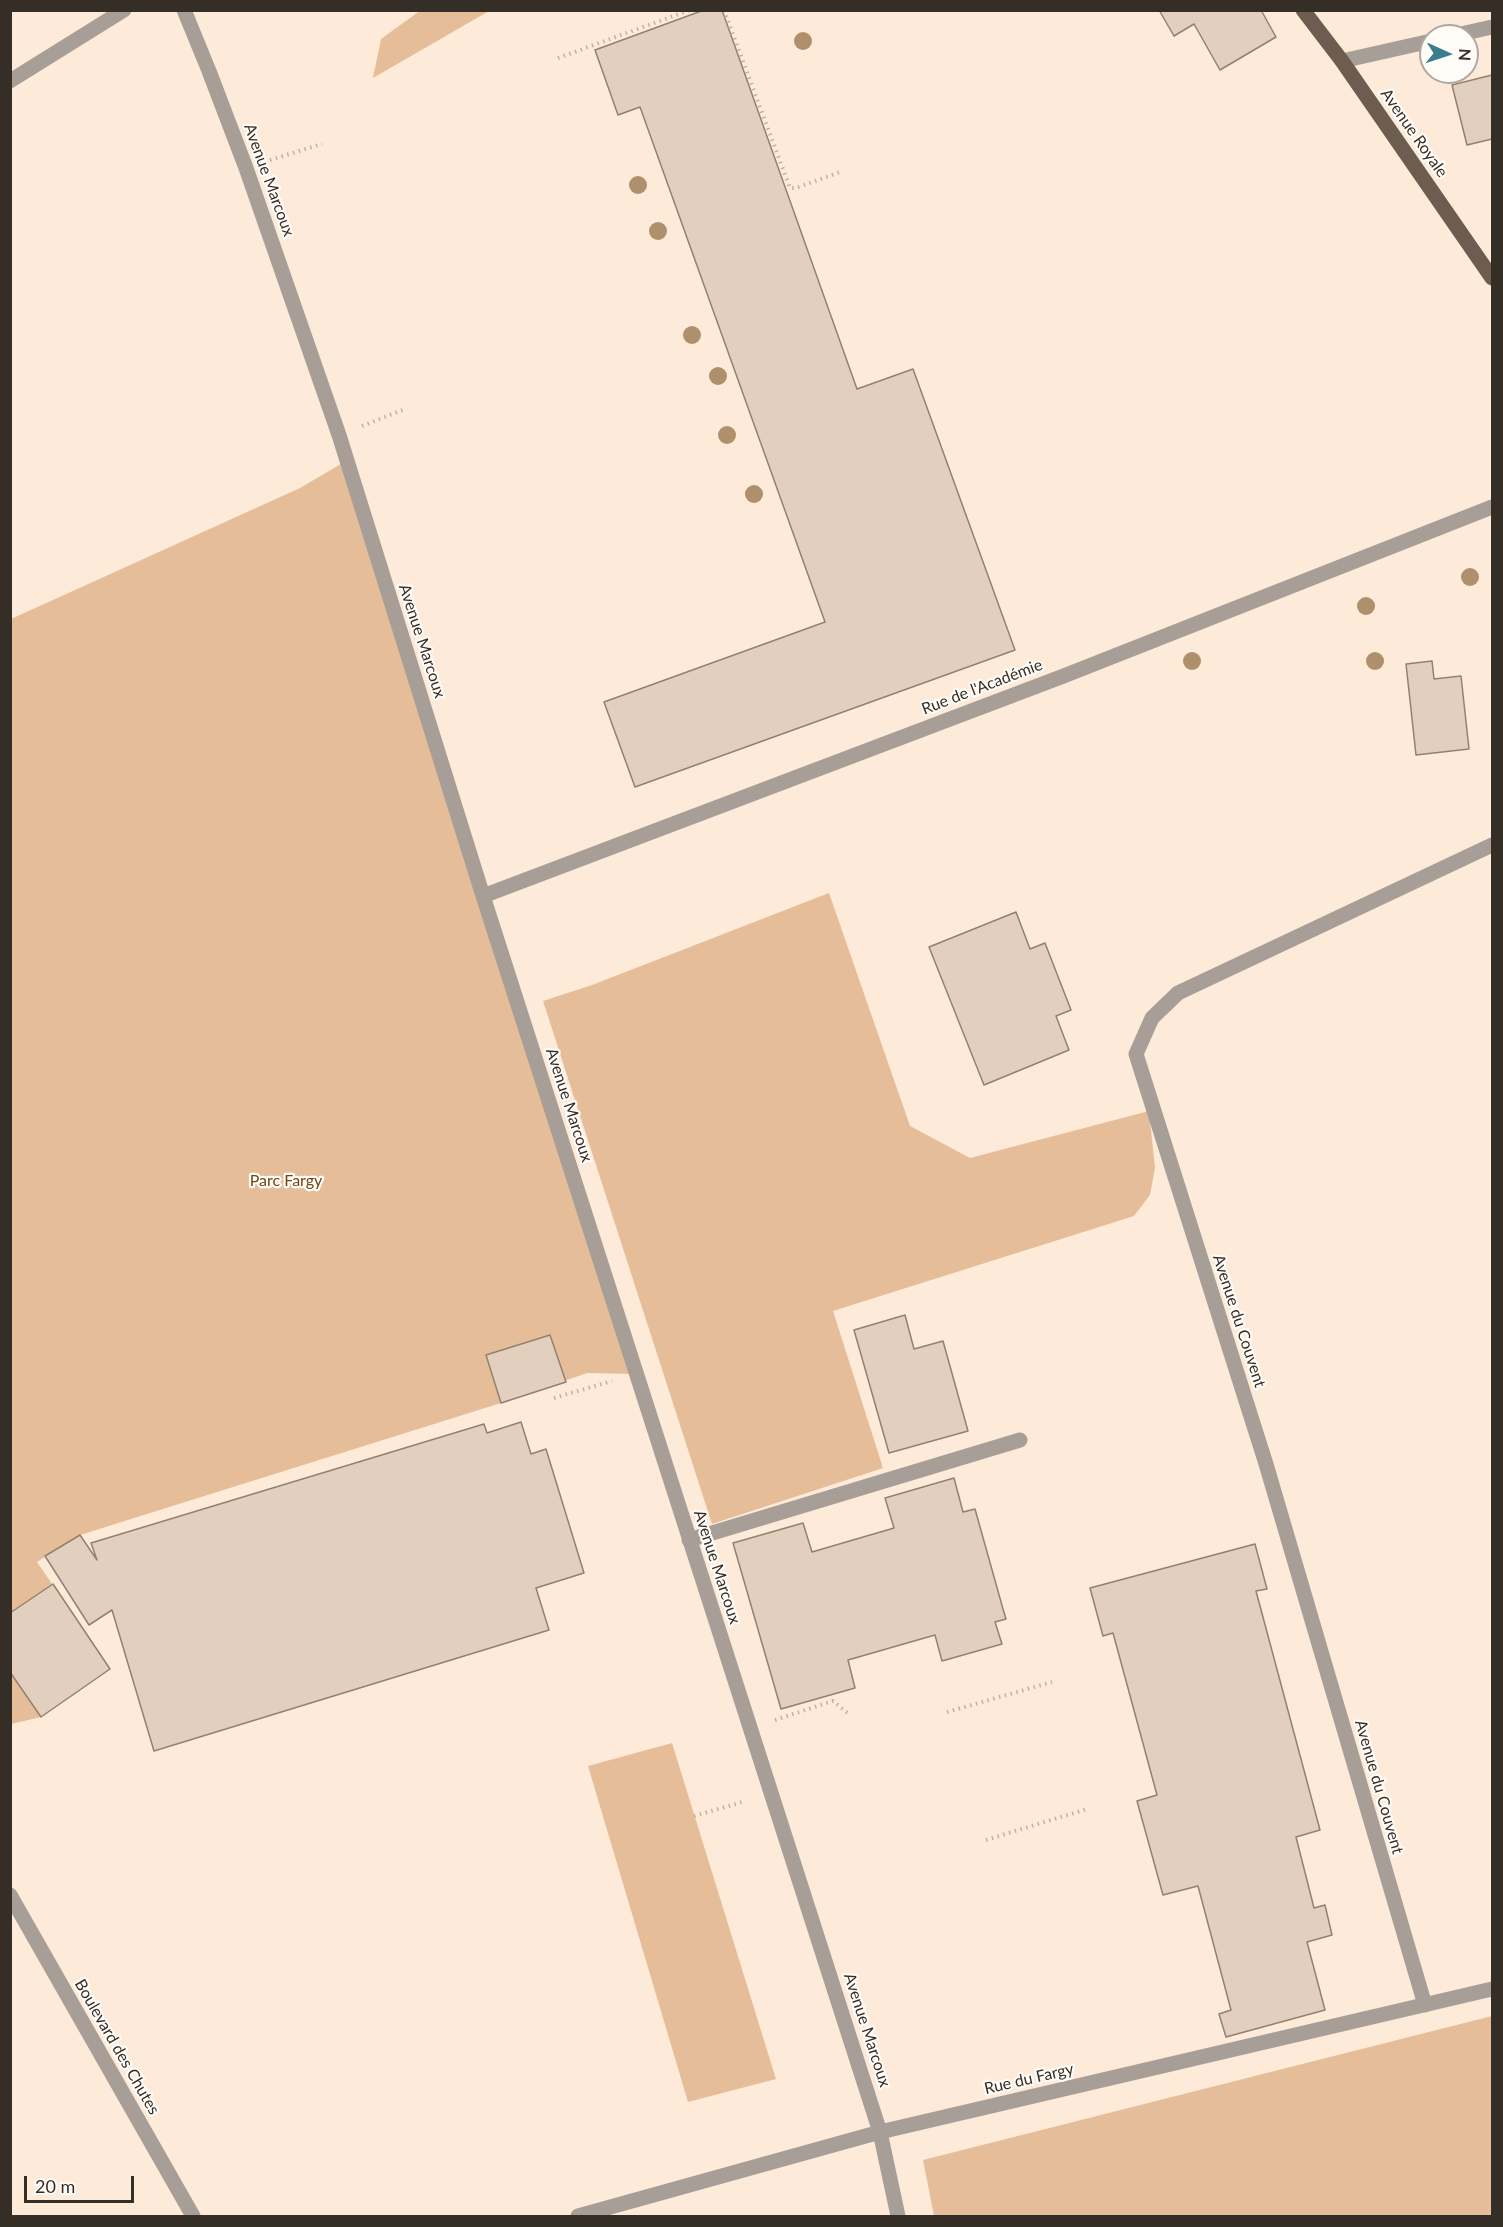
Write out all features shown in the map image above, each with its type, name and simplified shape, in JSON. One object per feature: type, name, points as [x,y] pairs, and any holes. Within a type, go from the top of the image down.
[{"type":"main road","name":"Avenue Royale","points":[[1303,10],[1342,61],[1492,278]]},
{"type":"street","points":[[10,81],[124,10]]},
{"type":"street","name":"Avenue Marcoux","points":[[184,10],[246,168],[339,435],[483,896],[880,2132],[898,2217]]},
{"type":"street","points":[[1342,61],[1419,44]]},
{"type":"street","name":"Rue de l'Académie","points":[[483,896],[1061,677],[1492,507]]},
{"type":"street","name":"Avenue du Couvent","points":[[1425,2005],[1266,1464],[1136,1054],[1152,1018],[1178,993],[1492,845]]},
{"type":"street","points":[[689,1540],[1020,1440]]},
{"type":"street","name":"Boulevard des Chutes","points":[[10,1895],[193,2217]]},
{"type":"street","name":"Rue du Fargy","points":[[578,2217],[880,2132],[1492,1989]]},
{"type":"path","points":[[558,58],[690,10]]},
{"type":"path","points":[[724,10],[790,188],[796,188],[843,171]]},
{"type":"path","points":[[246,168],[322,144]]},
{"type":"path","points":[[339,435],[405,409]]},
{"type":"path","points":[[554,1398],[636,1374]]},
{"type":"path","points":[[947,1712],[1052,1682]]},
{"type":"path","points":[[751,1728],[833,1701],[850,1715]]},
{"type":"path","points":[[694,1816],[773,1794]]},
{"type":"path","points":[[986,1840],[1087,1809]]},
{"type":"green space","points":[[421,10],[489,11],[373,78],[381,39]]},
{"type":"green space","name":"Parc Fargy","points":[[346,461],[636,1374],[587,1373],[501,1403],[80,1535],[37,1562],[110,1669],[41,1717],[11,1724],[11,619],[300,488]]},
{"type":"green space","points":[[829,893],[910,1126],[970,1158],[1149,1111],[1155,1168],[1150,1195],[1134,1216],[833,1311],[883,1468],[712,1524],[543,1001],[592,985]]},
{"type":"green space","points":[[672,1743],[776,2079],[688,2102],[588,1766]]},
{"type":"green space","points":[[1492,2016],[1492,2216],[934,2216],[923,2160]]},
{"type":"building","points":[[704,10],[722,10],[857,389],[913,369],[1015,650],[635,787],[604,702],[825,622],[640,107],[618,115],[595,50]]},
{"type":"building","points":[[1159,10],[1261,10],[1276,37],[1220,70],[1194,24],[1174,36]]},
{"type":"building","points":[[1492,75],[1492,139],[1467,145],[1452,85],[1479,84],[1479,78]]},
{"type":"building","points":[[1432,661],[1434,679],[1461,676],[1469,749],[1416,755],[1406,664]]},
{"type":"building","points":[[1016,912],[1030,949],[1045,943],[1071,1010],[1056,1016],[1069,1050],[984,1085],[929,947]]},
{"type":"building","points":[[905,1315],[914,1349],[943,1341],[968,1431],[889,1453],[854,1330]]},
{"type":"building","points":[[550,1335],[566,1382],[501,1403],[486,1355]]},
{"type":"building","points":[[521,1422],[531,1454],[546,1449],[584,1573],[536,1588],[549,1630],[154,1751],[112,1610],[89,1625],[45,1556],[80,1535],[97,1560],[91,1543],[484,1424],[487,1433]]},
{"type":"building","points":[[954,1478],[963,1512],[975,1509],[1006,1619],[995,1622],[1002,1644],[942,1661],[935,1635],[848,1660],[855,1688],[781,1709],[733,1543],[803,1523],[812,1552],[894,1528],[885,1498]]},
{"type":"building","points":[[1255,1544],[1267,1589],[1256,1591],[1320,1830],[1296,1837],[1314,1908],[1325,1905],[1332,1935],[1307,1942],[1325,2010],[1226,2037],[1219,2014],[1231,2010],[1198,1886],[1163,1895],[1137,1801],[1157,1795],[1113,1633],[1103,1636],[1090,1588]]},
{"type":"building","points":[[53,1584],[110,1669],[41,1717],[10,1672],[10,1613]]}]
